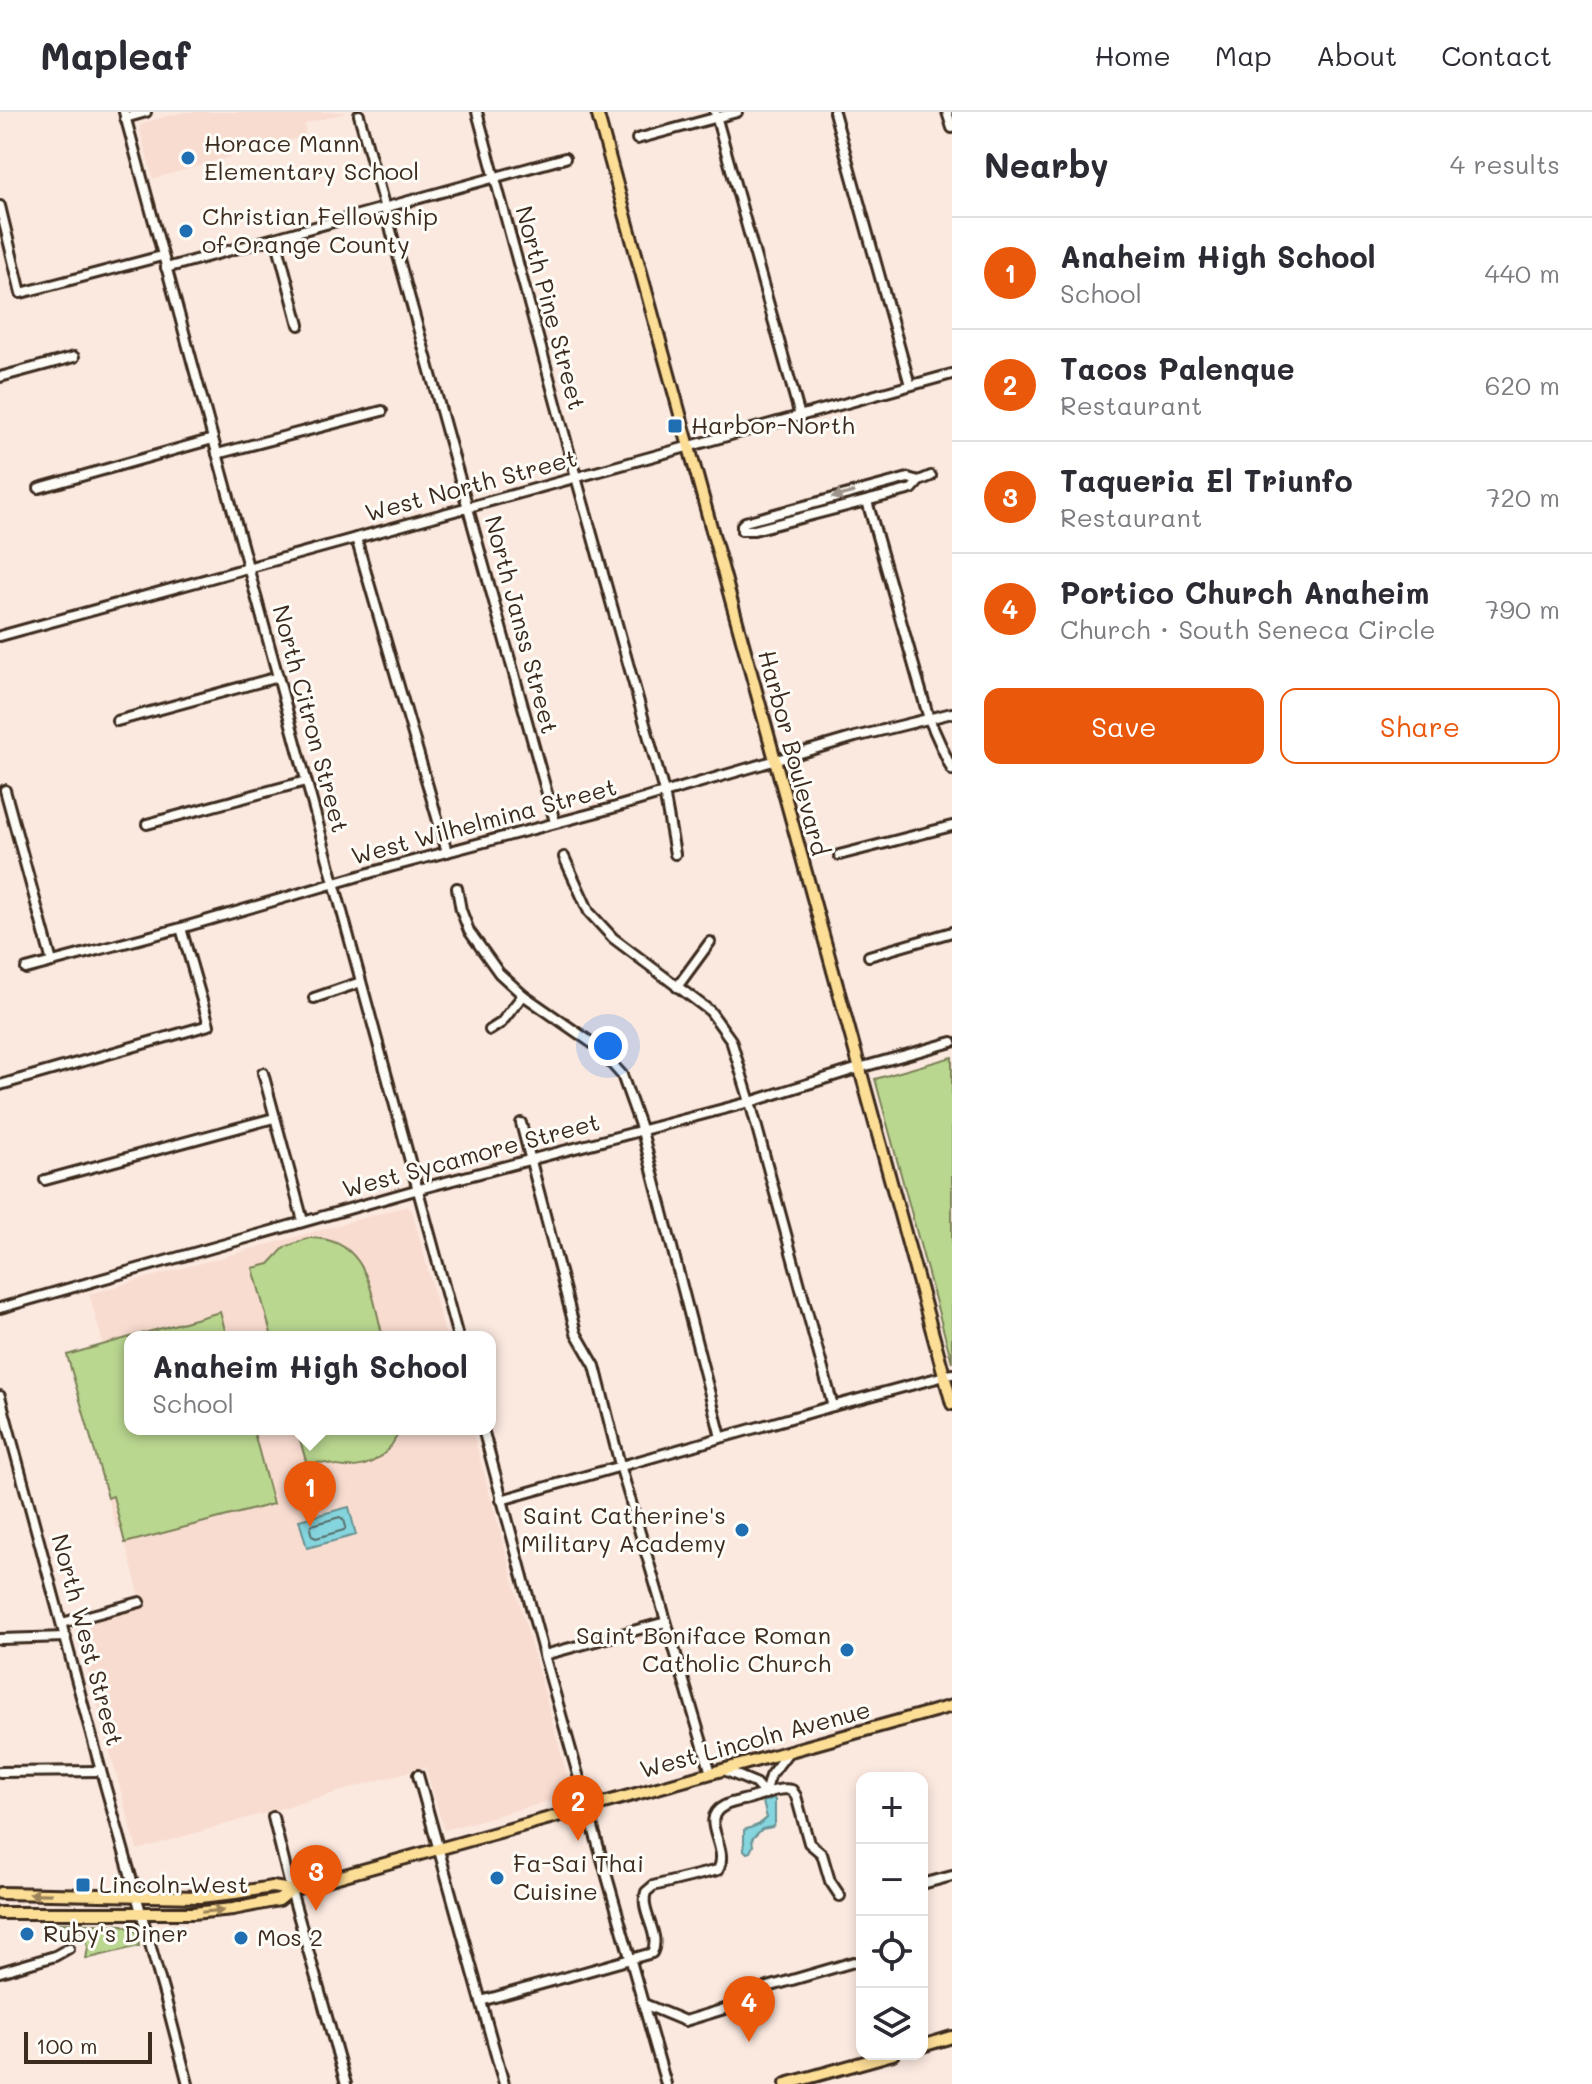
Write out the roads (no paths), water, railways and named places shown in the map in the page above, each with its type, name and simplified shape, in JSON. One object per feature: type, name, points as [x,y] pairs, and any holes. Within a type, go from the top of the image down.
[{"type":"main road","name":"Harbor Boulevard","points":[[597,112],[859,1068],[948,1375],[952,1404]]},
{"type":"main road","name":"West Lincoln Avenue","points":[[0,1893],[200,1897],[272,1887],[291,1890],[952,1706]]},
{"type":"main road","name":"West Lincoln Avenue","points":[[0,1913],[193,1913],[279,1900],[291,1890]]},
{"type":"main road","points":[[928,2044],[952,2037]]},
{"type":"main road","points":[[786,2084],[872,2060]]},
{"type":"street","points":[[124,115],[146,112]]},
{"type":"street","name":"North Pine Street","points":[[477,112],[664,792],[675,854]]},
{"type":"street","points":[[637,139],[716,115],[737,112]]},
{"type":"street","points":[[834,112],[910,385]]},
{"type":"street","points":[[947,112],[952,128]]},
{"type":"street","name":"North Citron Street","points":[[124,115],[456,1331]]},
{"type":"street","name":"North Janss Street","points":[[359,115],[555,822]]},
{"type":"street","points":[[716,115],[800,416]]},
{"type":"street","points":[[166,268],[565,158]]},
{"type":"street","points":[[0,206],[21,293],[162,256]]},
{"type":"street","points":[[276,238],[299,325]]},
{"type":"street","points":[[0,377],[74,357]]},
{"type":"street","name":"West North Street","points":[[0,636],[952,374]]},
{"type":"street","points":[[217,454],[382,411]]},
{"type":"street","points":[[39,488],[213,439]]},
{"type":"street","points":[[919,481],[908,478],[745,522],[741,528],[754,530],[912,489],[919,481],[931,476]]},
{"type":"street","points":[[867,501],[929,719],[952,770]]},
{"type":"street","points":[[356,538],[447,852]]},
{"type":"street","points":[[117,721],[278,677]]},
{"type":"street","name":"West Wilhelmina Street","points":[[26,969],[609,809],[855,737],[952,713]]},
{"type":"street","points":[[147,824],[306,781]]},
{"type":"street","points":[[5,790],[52,962]]},
{"type":"street","points":[[839,855],[952,826]]},
{"type":"street","points":[[564,857],[589,912],[613,938],[710,1011],[731,1040],[833,1406]]},
{"type":"street","points":[[457,888],[469,931],[499,973],[523,995],[595,1045],[622,1075],[642,1131],[721,1437]]},
{"type":"street","points":[[0,1085],[209,1025],[181,928]]},
{"type":"street","points":[[869,956],[952,932]]},
{"type":"street","points":[[677,987],[710,942]]},
{"type":"street","points":[[314,998],[361,982]]},
{"type":"street","points":[[490,1030],[501,1023],[523,995]]},
{"type":"street","name":"West Sycamore Street","points":[[0,1308],[419,1189],[750,1102],[952,1042]]},
{"type":"street","points":[[263,1073],[303,1221]]},
{"type":"street","points":[[45,1180],[274,1118]]},
{"type":"street","points":[[521,1123],[576,1333],[595,1366],[620,1465],[711,1773]]},
{"type":"street","points":[[501,1500],[948,1375]]},
{"type":"street","name":"North West Street","points":[[0,1396],[188,2084]]},
{"type":"street","points":[[485,1435],[666,2084]]},
{"type":"street","points":[[62,1623],[140,1602]]},
{"type":"street","points":[[544,1655],[666,1622]]},
{"type":"street","points":[[0,1639],[66,1637]]},
{"type":"street","points":[[765,1794],[769,1779],[789,1751]]},
{"type":"street","points":[[723,1769],[755,1783],[765,1794]]},
{"type":"street","points":[[0,1772],[101,1771]]},
{"type":"street","points":[[418,1775],[504,2084]]},
{"type":"street","points":[[481,2001],[652,1953],[656,1947],[643,1900],[648,1889],[716,1872],[722,1857],[713,1825],[716,1813],[724,1806],[765,1794],[785,1789],[794,1793],[809,1843],[822,1854],[830,1881],[840,1896]]},
{"type":"street","points":[[273,1817],[346,2084]]},
{"type":"street","points":[[928,1882],[952,1876]]},
{"type":"street","points":[[0,1972],[55,1956],[69,1948]]},
{"type":"street","points":[[644,2004],[685,2021],[731,2007],[768,1987],[854,1962]]},
{"type":"water","points":[[349,1507],[356,1535],[307,1548],[299,1520]]},
{"type":"water","points":[[773,1798],[775,1823],[762,1829],[752,1839],[753,1846],[747,1853],[744,1850],[744,1830],[767,1818],[763,1802]]},
{"type":"place","name":"Horace Mann Elementary School","points":[[188,158]]},
{"type":"place","name":"Christian Fellowship of Orange County","points":[[186,231]]},
{"type":"place","name":"Harbor-North","points":[[675,426]]},
{"type":"place","name":"Anaheim High School","points":[[310,1527]]},
{"type":"place","name":"Saint Catherine's Military Academy","points":[[742,1530]]},
{"type":"place","name":"Saint Boniface Roman Catholic Church","points":[[847,1650]]},
{"type":"place","name":"Tacos Palenque","points":[[578,1841]]},
{"type":"place","name":"Fa-Sai Thai Cuisine","points":[[497,1878]]},
{"type":"place","name":"Lincoln-West","points":[[83,1885]]},
{"type":"place","name":"Taqueria El Triunfo","points":[[316,1911]]},
{"type":"place","name":"Ruby's Diner","points":[[27,1934]]},
{"type":"place","name":"Mos 2","points":[[241,1938]]},
{"type":"place","name":"Portico Church Anaheim","points":[[749,2042]]}]
